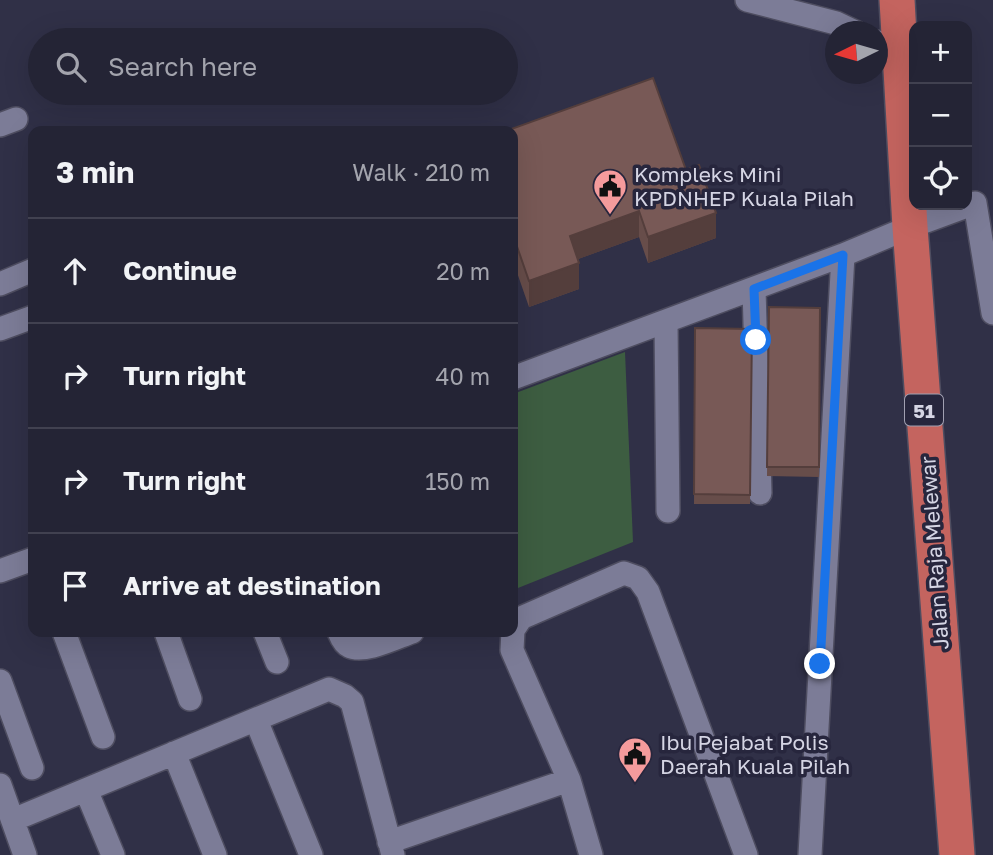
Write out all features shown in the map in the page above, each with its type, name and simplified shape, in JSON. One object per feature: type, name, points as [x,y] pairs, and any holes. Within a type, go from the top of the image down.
[{"type":"highway","name":"Jalan Raja Melewar","points":[[897,0],[889,47],[910,228],[957,855]]},
{"type":"highway","points":[[938,855],[947,844],[954,819]]},
{"type":"street","points":[[747,0],[828,21]]},
{"type":"street","points":[[518,376],[843,255],[984,198],[993,313]]},
{"type":"street","points":[[810,855],[843,255]]},
{"type":"street","points":[[0,284],[28,272]]},
{"type":"street","points":[[754,289],[760,493]]},
{"type":"street","points":[[0,329],[28,319]]},
{"type":"street","points":[[666,322],[668,511]]},
{"type":"street","points":[[0,571],[28,561]]},
{"type":"street","points":[[518,622],[521,618],[624,573],[638,578],[648,593],[746,855]]},
{"type":"street","points":[[66,637],[103,737]]},
{"type":"street","points":[[168,637],[190,699]]},
{"type":"street","points":[[267,637],[277,662]]},
{"type":"street","points":[[342,637],[350,647],[366,648],[398,637]]},
{"type":"street","points":[[513,637],[512,649],[569,780],[591,855]]},
{"type":"street","points":[[0,681],[32,768]]},
{"type":"street","points":[[13,820],[329,689],[352,702],[391,849],[569,780]]},
{"type":"street","points":[[256,720],[311,855]]},
{"type":"street","points":[[174,753],[215,855]]},
{"type":"street","points":[[0,785],[25,855]]},
{"type":"street","points":[[86,790],[113,855]]},
{"type":"green space","points":[[625,352],[633,542],[518,588],[518,392]]},
{"type":"building","name":"Kompleks Mini KPDNHEP Kuala Pilah","points":[[653,78],[686,170],[699,165],[716,213],[648,237],[639,211],[570,236],[579,263],[529,281],[518,249],[518,127]]},
{"type":"building","points":[[769,307],[820,308],[819,467],[767,467]]},
{"type":"building","points":[[695,328],[752,329],[750,495],[694,494]]},
{"type":"place","name":"Kompleks Mini KPDNHEP Kuala Pilah","points":[[610,216]]},
{"type":"place","name":"Ibu Pejabat Polis Daerah Kuala Pilah","points":[[635,784]]},
{"type":"route","points":[[756,340],[754,289],[843,255],[820,664]]}]
